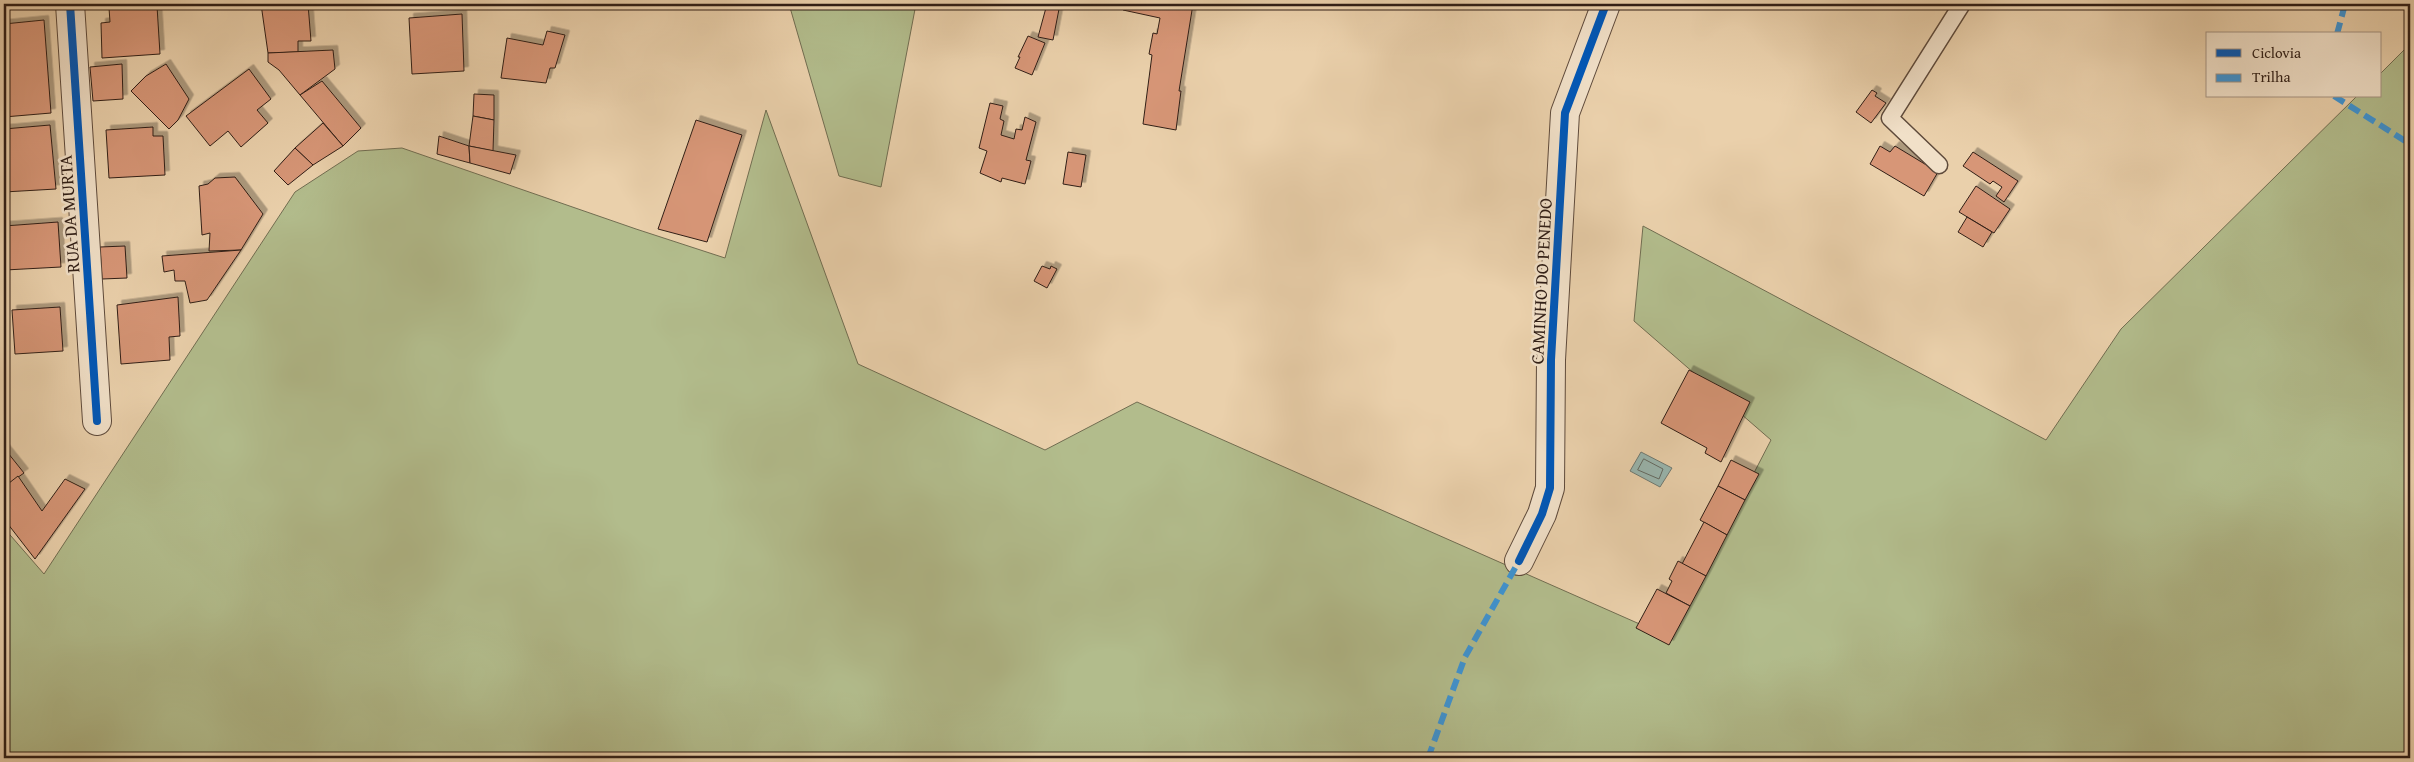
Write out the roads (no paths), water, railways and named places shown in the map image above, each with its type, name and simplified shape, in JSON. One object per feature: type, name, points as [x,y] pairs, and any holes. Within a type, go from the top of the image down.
[{"type":"street","name":"RUA DA MURTA","points":[[70,4],[97,421]]},
{"type":"street","name":"CAMINHO DO PENEDO","points":[[1519,561],[1542,514],[1550,488],[1551,360],[1565,113],[1606,4]]},
{"type":"lane","points":[[1939,165],[1890,118],[1962,4]]},
{"type":"water","points":[[1641,452],[1672,468],[1660,487],[1630,471]]}]
